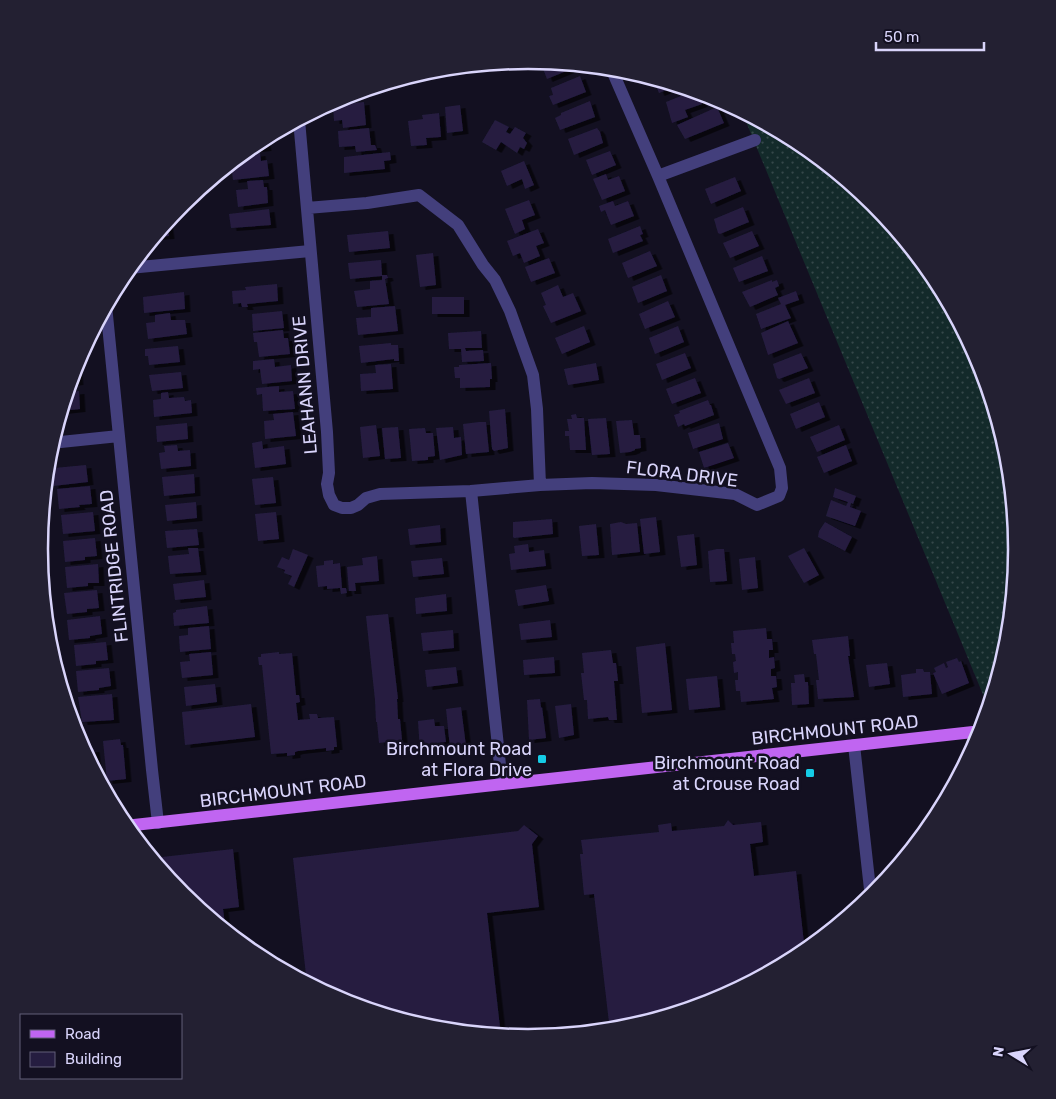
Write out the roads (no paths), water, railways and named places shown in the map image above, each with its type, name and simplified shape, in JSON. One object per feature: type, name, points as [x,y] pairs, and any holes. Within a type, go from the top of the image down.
[{"type":"main road","name":"BIRCHMOUNT ROAD","points":[[135,825],[973,731]]},
{"type":"street","name":"FLORA DRIVE","points":[[472,491],[540,485],[656,485],[735,494],[757,505],[779,496],[782,488],[780,468],[658,176],[614,77]]},
{"type":"street","name":"LEAHANN DRIVE","points":[[300,127],[327,432],[329,473],[327,484],[329,495],[334,505],[342,508],[351,508],[366,498],[380,494],[472,491]]},
{"type":"street","points":[[658,176],[755,140]]},
{"type":"street","points":[[307,208],[367,203],[419,194],[458,224],[483,265],[495,280],[510,312],[533,375],[540,485]]},
{"type":"street","points":[[140,267],[310,251]]},
{"type":"street","name":"FLINTRIDGE ROAD","points":[[107,318],[158,823]]},
{"type":"street","points":[[60,442],[119,436]]},
{"type":"street","points":[[472,491],[483,614],[502,784]]},
{"type":"street","points":[[854,745],[870,887]]},
{"type":"place","name":"Birchmount Road at Flora Drive","points":[[542,759]]},
{"type":"place","name":"Birchmount Road at Crouse Road","points":[[810,773]]}]
